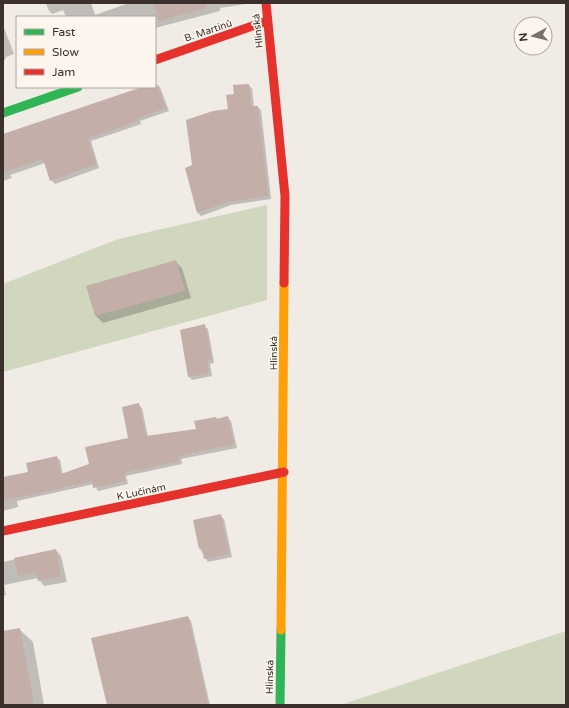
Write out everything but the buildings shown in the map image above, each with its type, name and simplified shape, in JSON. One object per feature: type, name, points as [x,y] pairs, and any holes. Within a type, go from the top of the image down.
[{"type":"street","name":"Hlinská","points":[[266,3],[285,196],[284,472],[280,705]]},
{"type":"street","name":"B. Martinů","points":[[156,60],[267,21]]},
{"type":"street","points":[[3,113],[75,88]]},
{"type":"street","name":"K Lučinám","points":[[3,531],[284,472]]},
{"type":"green space","points":[[267,205],[267,300],[3,372],[3,284],[118,239]]},
{"type":"green space","points":[[566,631],[566,705],[340,705]]},
{"type":"traffic: fast","points":[[3,113],[75,88]]},
{"type":"traffic: fast","points":[[280,705],[281,630]]},
{"type":"traffic: slow","points":[[281,630],[284,283]]},
{"type":"traffic: jam","points":[[266,3],[285,196],[284,283]]},
{"type":"traffic: jam","points":[[156,60],[267,21]]},
{"type":"traffic: jam","points":[[3,531],[284,472]]}]
